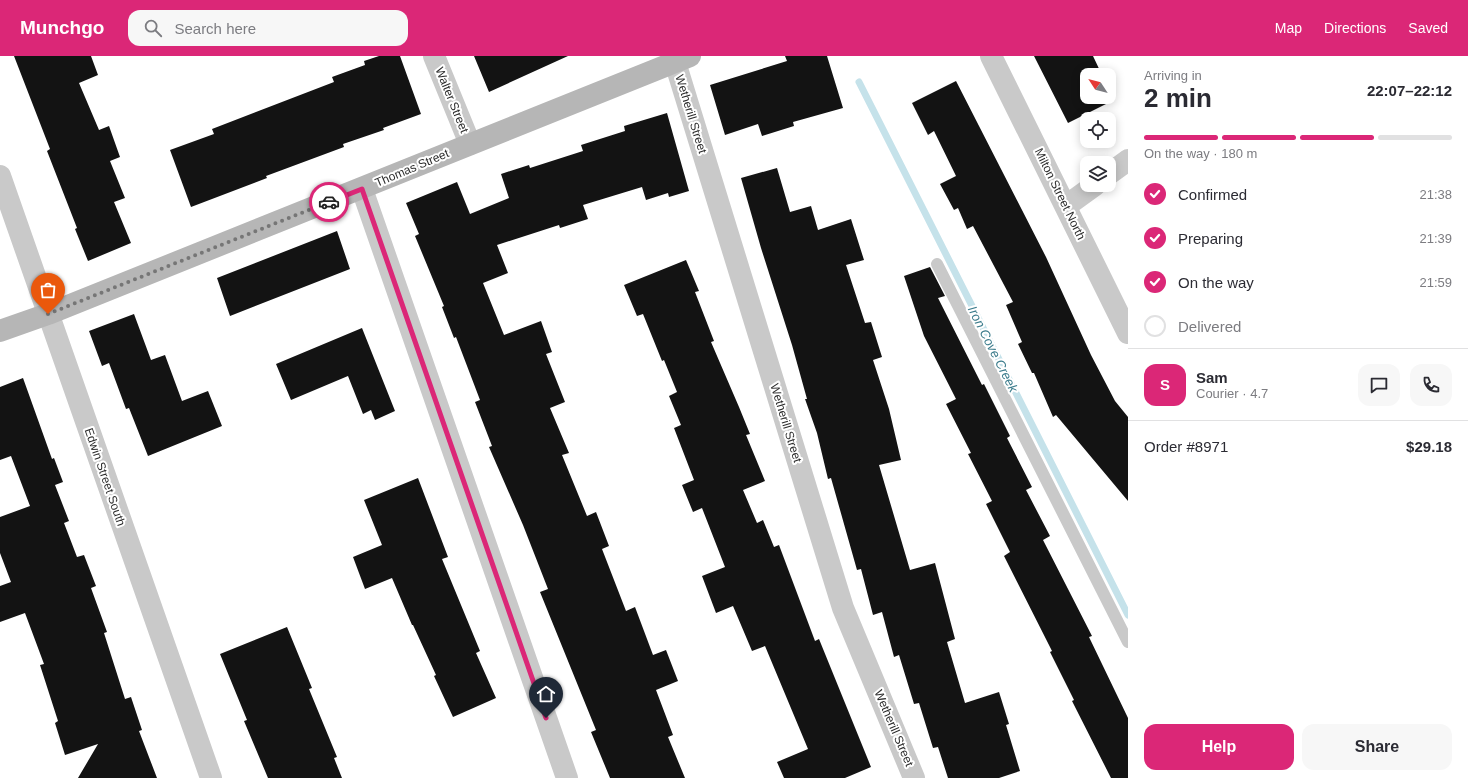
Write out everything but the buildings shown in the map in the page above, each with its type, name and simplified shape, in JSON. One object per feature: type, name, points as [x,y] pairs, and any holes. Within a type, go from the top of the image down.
[{"type":"main road","name":"Thomas Street","points":[[0,331],[48,314],[362,189],[682,59]]},
{"type":"street","name":"Walter Street","points":[[434,56],[470,144]]},
{"type":"street","name":"Milton Street North","points":[[991,56],[1128,333]]},
{"type":"street","name":"Wetherill Street","points":[[682,59],[843,608],[914,778]]},
{"type":"street","points":[[1116,169],[1128,160]]},
{"type":"street","name":"Edwin Street South","points":[[0,176],[211,778]]},
{"type":"street","points":[[362,189],[567,778]]},
{"type":"street","points":[[1066,206],[1085,192]]},
{"type":"lane","points":[[937,264],[1128,642]]},
{"type":"waterway","name":"Iron Cove Creek","points":[[859,82],[1128,615]]},
{"type":"way so far","points":[[48,314],[329,202]]},
{"type":"route","points":[[329,202],[362,189],[546,718]]}]
